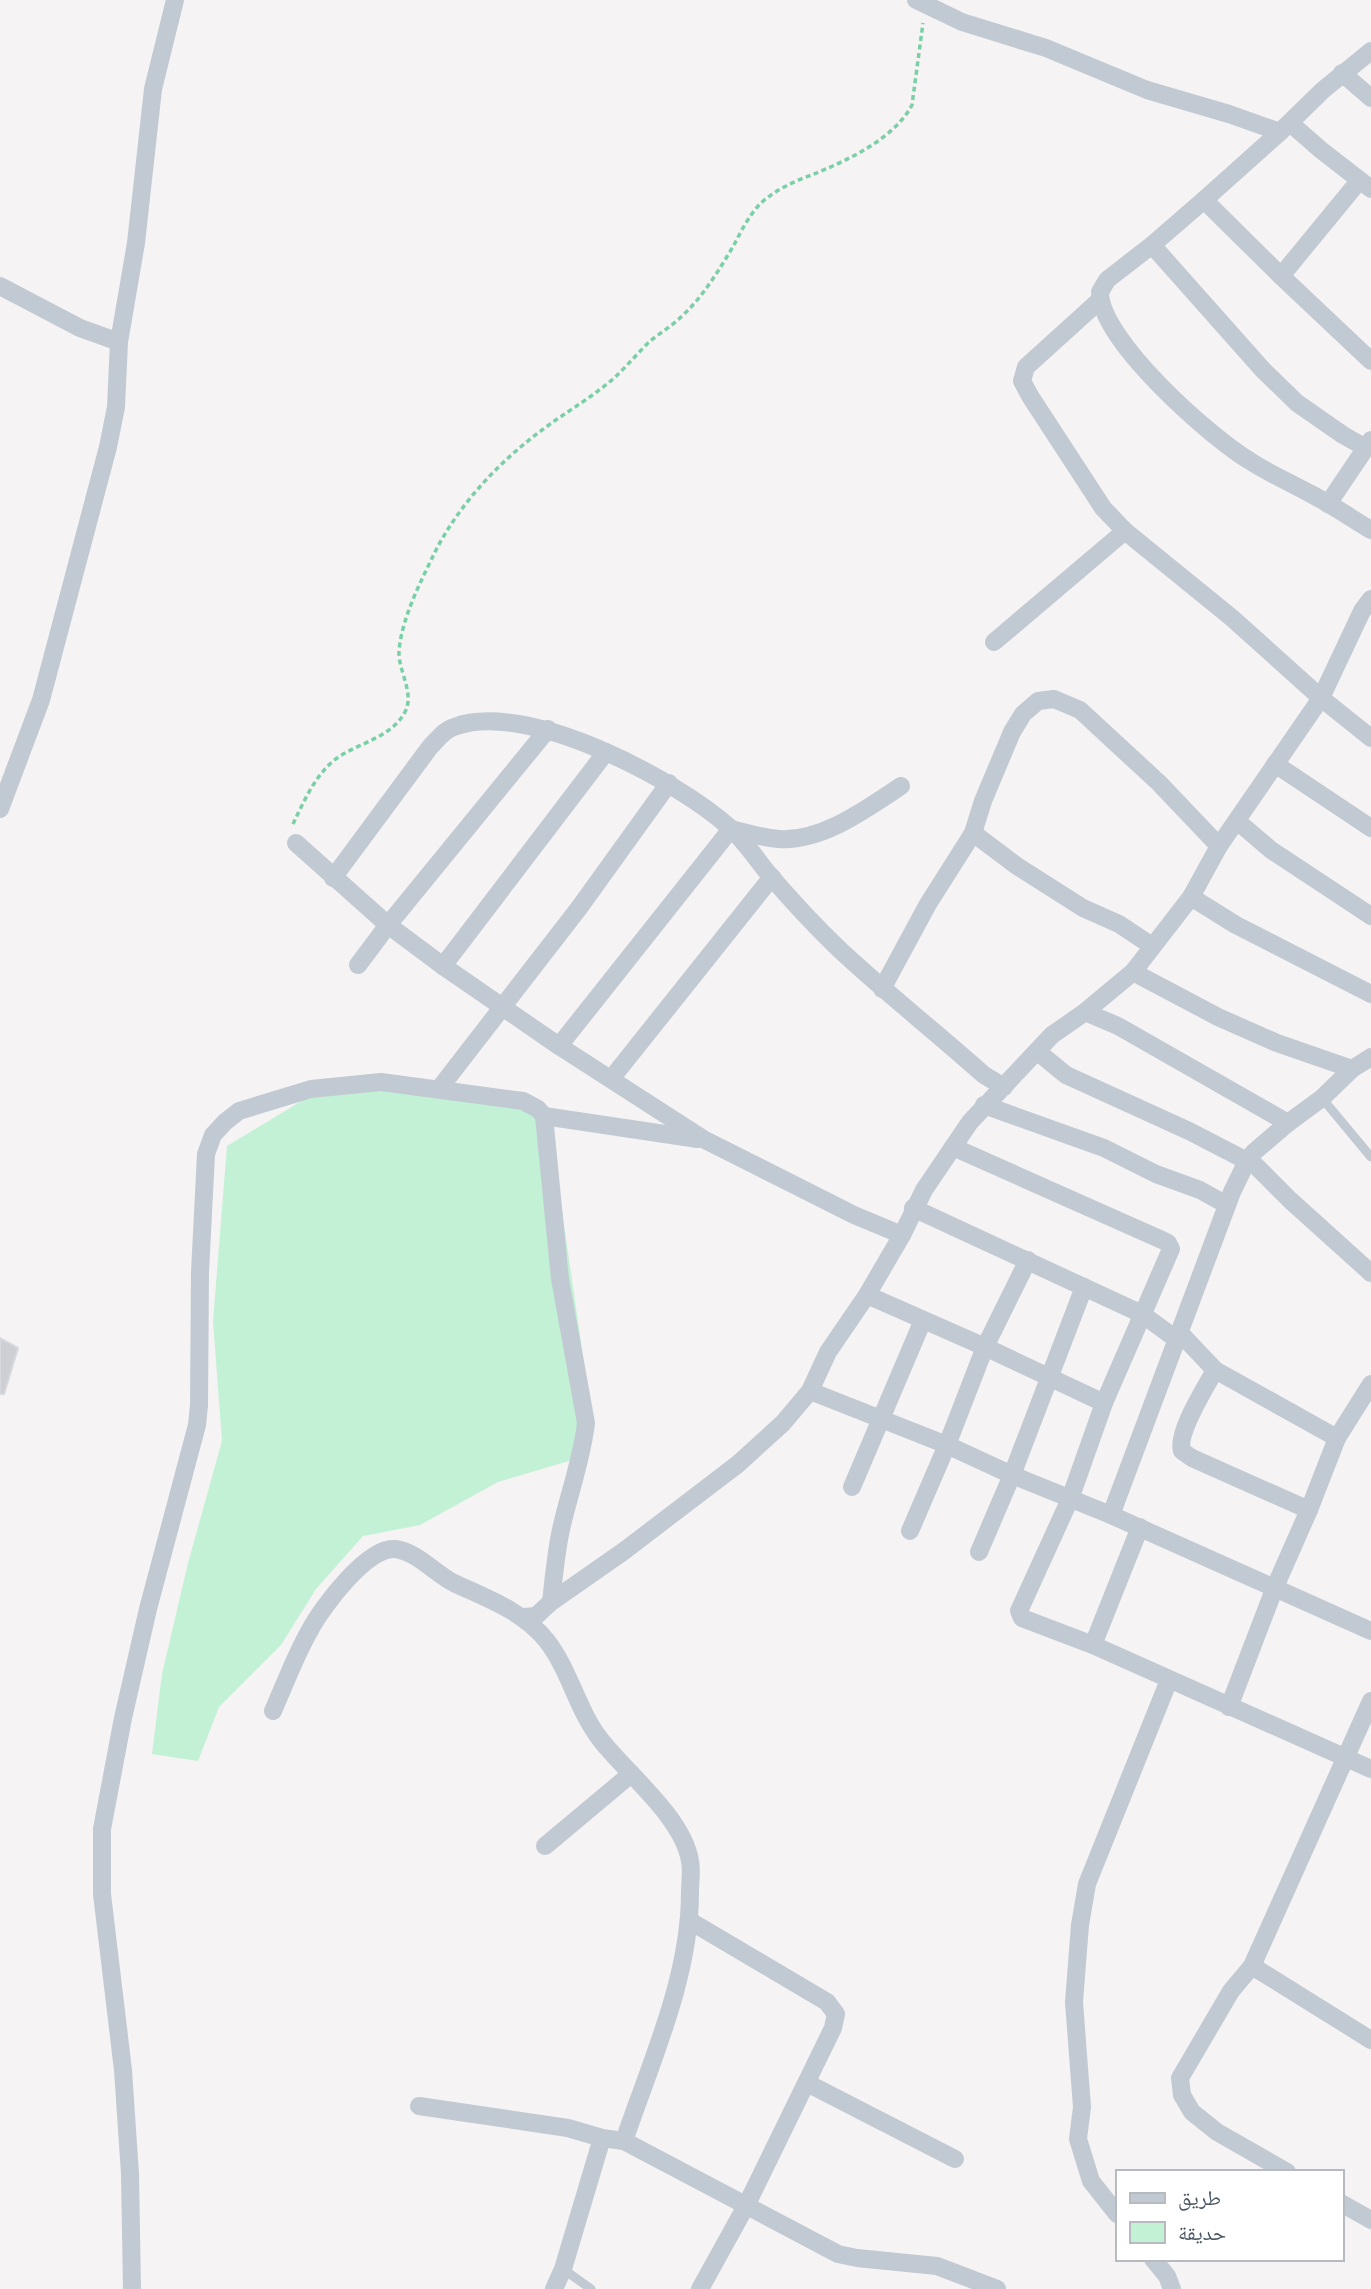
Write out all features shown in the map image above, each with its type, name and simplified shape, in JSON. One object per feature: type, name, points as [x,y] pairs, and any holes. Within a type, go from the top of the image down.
[{"type":"street","points":[[0,809],[41,700],[105,460],[116,407],[119,342],[136,243],[153,89],[175,0]]},
{"type":"street","points":[[921,3],[962,22],[1046,48],[1147,90],[1285,127],[1365,185],[1281,276]]},
{"type":"street","points":[[1371,51],[1342,73],[1204,200],[1107,280],[1100,292],[1100,300],[1111,325],[1132,354],[1214,437],[1248,461],[1328,503],[1371,530]]},
{"type":"street","points":[[1342,73],[1371,98]]},
{"type":"street","points":[[1204,200],[1371,361]]},
{"type":"street","points":[[1152,245],[1263,370],[1297,403],[1343,435],[1368,444],[1328,503]]},
{"type":"street","points":[[0,286],[80,328],[119,342]]},
{"type":"street","points":[[1100,300],[1026,367],[1022,381],[1103,508],[1125,531],[1232,618],[1321,698],[1371,738]]},
{"type":"street","points":[[994,642],[1125,531]]},
{"type":"street","points":[[524,1618],[536,1616],[551,1602],[624,1551],[738,1464],[783,1423],[810,1391],[828,1352],[867,1295],[902,1235],[913,1208],[956,1139],[984,1105],[1052,1035],[1085,1012],[1133,972],[1191,897],[1219,846],[1321,698],[1368,610]]},
{"type":"street","points":[[882,989],[928,904],[973,833],[989,785],[1012,732],[1023,713],[1038,701],[1054,699],[1070,705],[1092,720],[1159,783],[1219,846]]},
{"type":"street","points":[[333,878],[430,747],[447,731],[454,727],[488,722],[548,729],[606,752],[669,783],[700,803],[731,829],[821,932],[882,989],[984,1075],[1003,1087]]},
{"type":"street","points":[[358,965],[548,729]]},
{"type":"street","points":[[443,967],[606,752]]},
{"type":"street","points":[[1275,764],[1371,828]]},
{"type":"street","points":[[439,1089],[579,908],[669,783]]},
{"type":"street","points":[[731,829],[779,839],[808,836],[848,818],[901,786]]},
{"type":"street","points":[[1237,821],[1271,850],[1371,916]]},
{"type":"street","points":[[559,1046],[731,829]]},
{"type":"street","points":[[973,833],[1017,866],[1083,908],[1119,924],[1152,946]]},
{"type":"street","points":[[296,843],[388,925],[443,967],[559,1046],[705,1140],[902,1235]]},
{"type":"street","points":[[611,1079],[772,877]]},
{"type":"street","points":[[1191,897],[1236,925],[1371,994]]},
{"type":"street","points":[[1133,972],[1218,1017],[1277,1043],[1352,1069]]},
{"type":"street","points":[[1085,1012],[1118,1026],[1288,1123]]},
{"type":"street","points":[[1038,1052],[1066,1074],[1248,1160],[1371,1273]]},
{"type":"street","points":[[1111,1515],[1227,1205],[1248,1160],[1352,1069],[1370,1060]]},
{"type":"street","points":[[132,2289],[130,2174],[123,2070],[102,1894],[102,1829],[122,1718],[197,1425],[206,1154],[213,1135],[240,1111],[311,1089],[381,1082],[523,1101],[538,1109],[544,1116],[560,1279],[586,1423],[562,1528],[551,1602]]},
{"type":"street","points":[[984,1105],[1104,1149],[1156,1174],[1200,1190],[1227,1205]]},
{"type":"street","points":[[544,1116],[705,1140]]},
{"type":"street","points":[[953,1147],[1168,1243],[1171,1249],[1104,1403],[1070,1499],[1019,1611],[1022,1618],[1093,1645],[1371,1769]]},
{"type":"street","points":[[913,1208],[1142,1314],[1178,1336],[1215,1370],[1337,1438]]},
{"type":"street","points":[[910,1531],[985,1347],[1028,1260]]},
{"type":"street","points":[[979,1552],[1012,1475],[1084,1287]]},
{"type":"street","points":[[867,1295],[1104,1403]]},
{"type":"street","points":[[852,1487],[923,1320]]},
{"type":"street","points":[[1215,1370],[1189,1420],[1180,1446],[1182,1451],[1192,1458],[1309,1510]]},
{"type":"street","points":[[1229,1707],[1337,1438],[1371,1384]]},
{"type":"street","points":[[810,1391],[947,1445],[1012,1475],[1140,1527],[1371,1631]]},
{"type":"street","points":[[1093,1645],[1140,1527]]},
{"type":"street","points":[[272,1711],[311,1628],[362,1563],[381,1551],[398,1549],[408,1553],[448,1580],[524,1618],[555,1653],[599,1738],[657,1802],[684,1842],[690,1861],[690,1921],[676,1989],[624,2141]]},
{"type":"street","points":[[1116,2213],[1091,2181],[1078,2139],[1082,2107],[1074,2002],[1077,1950],[1087,1884],[1169,1680]]},
{"type":"street","points":[[1284,2170],[1217,2132],[1192,2112],[1182,2095],[1181,2078],[1231,1991],[1252,1966],[1371,1701]]},
{"type":"street","points":[[545,1846],[631,1774]]},
{"type":"street","points":[[690,1921],[827,2002],[836,2014],[833,2028],[747,2204],[699,2289]]},
{"type":"street","points":[[1252,1966],[1371,2040]]},
{"type":"street","points":[[807,2083],[955,2159]]},
{"type":"street","points":[[419,2106],[568,2128],[624,2141],[838,2254],[937,2266],[998,2289]]},
{"type":"street","points":[[554,2289],[563,2269],[602,2138]]},
{"type":"street","points":[[1343,2204],[1371,2220]]},
{"type":"street","points":[[1155,2261],[1167,2276],[1172,2289]]},
{"type":"lane","points":[[1322,1098],[1371,1157]]},
{"type":"lane","points":[[563,2269],[591,2289]]},
{"type":"path","points":[[296,843],[293,824],[322,772],[340,756],[387,731],[400,720],[406,710],[408,699],[399,652],[404,628],[436,550],[470,499],[491,472],[511,454],[607,384],[650,341],[681,317],[710,283],[760,204],[799,180],[837,164],[893,129],[908,112],[916,90],[921,3]]},
{"type":"green space","points":[[363,1085],[466,1095],[535,1112],[551,1135],[593,1425],[579,1458],[498,1482],[420,1525],[363,1536],[316,1589],[281,1645],[219,1707],[198,1761],[152,1754],[162,1674],[188,1563],[222,1441],[213,1321],[227,1146],[303,1100]]},
{"type":"building","points":[[0,1338],[18,1348],[4,1394],[0,1394]]}]
